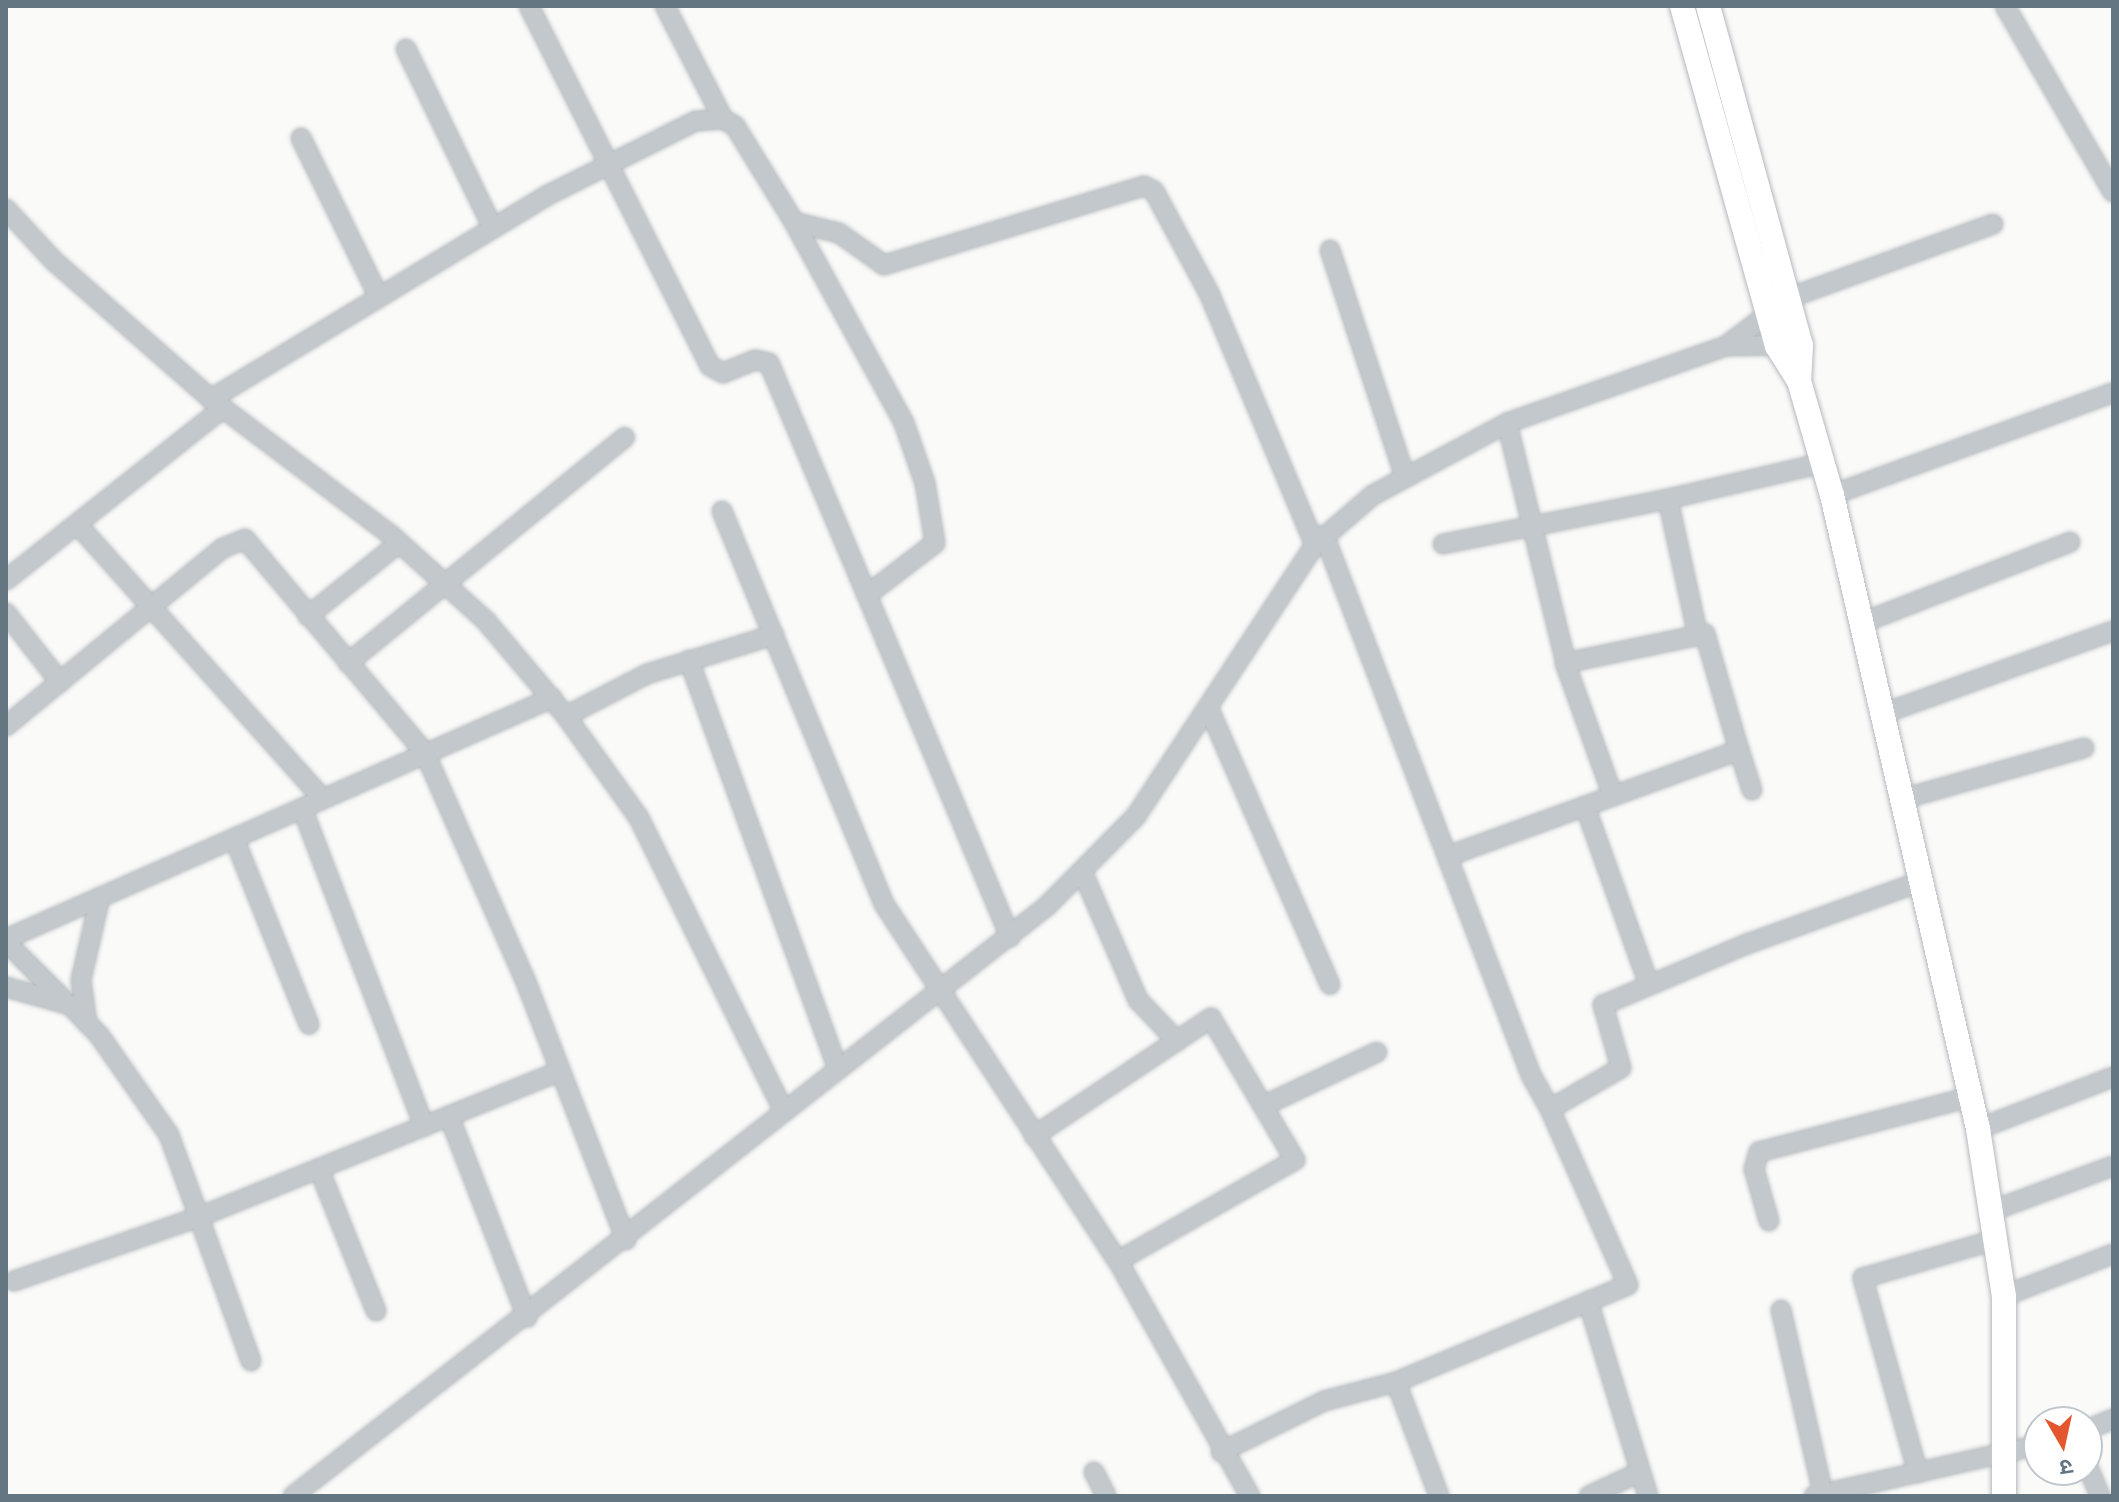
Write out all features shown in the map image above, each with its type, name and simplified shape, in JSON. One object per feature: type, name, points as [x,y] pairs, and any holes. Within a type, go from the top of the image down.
[{"type":"main road","points":[[1682,6],[1769,314],[1789,345]]},
{"type":"main road","points":[[1708,6],[1789,298],[1789,345],[1864,622],[1978,1129],[1994,1210],[2004,1296],[2004,1496]]},
{"type":"street","points":[[529,6],[710,366],[723,373],[755,360],[769,363],[1010,937]]},
{"type":"street","points":[[665,6],[723,119],[735,126],[794,222],[904,423],[936,527],[935,543],[919,560],[867,595]]},
{"type":"street","points":[[2005,6],[2113,192]]},
{"type":"street","points":[[406,49],[493,228]]},
{"type":"street","points":[[6,580],[77,524],[217,403],[379,297],[493,228],[608,164],[696,121],[723,119]]},
{"type":"street","points":[[301,138],[379,297]]},
{"type":"street","points":[[794,222],[839,233],[874,261],[894,266],[1099,197],[1144,186],[1154,191],[1209,293],[1320,540],[1451,855],[1531,1075],[1550,1109],[1628,1282],[1396,1382],[1324,1401],[1221,1452]]},
{"type":"street","points":[[6,209],[54,261],[217,403],[399,543],[486,621],[566,716],[639,818],[784,1111]]},
{"type":"street","points":[[293,1496],[626,1240],[838,1069],[938,995],[1010,937],[1082,871],[1136,816],[1320,540],[1404,474],[1507,423],[1726,346],[1789,298],[1993,224]]},
{"type":"street","points":[[1330,250],[1404,474]]},
{"type":"street","points":[[1726,346],[1789,345]]},
{"type":"street","points":[[1832,495],[2113,393]]},
{"type":"street","points":[[1507,423],[1530,527],[1566,663],[1613,796]]},
{"type":"street","points":[[348,663],[625,437]]},
{"type":"street","points":[[1443,544],[1668,499],[1823,463]]},
{"type":"street","points":[[1668,499],[1698,636]]},
{"type":"street","points":[[722,511],[884,904],[938,995],[1118,1261],[1221,1452],[1250,1496]]},
{"type":"street","points":[[77,524],[322,798]]},
{"type":"street","points":[[6,726],[223,548],[245,539],[425,753],[561,1071],[626,1240]]},
{"type":"street","points":[[1864,622],[2070,542]]},
{"type":"street","points":[[308,616],[399,543]]},
{"type":"street","points":[[6,613],[60,682]]},
{"type":"street","points":[[1885,713],[2113,631]]},
{"type":"street","points":[[1566,663],[1705,634],[1752,790]]},
{"type":"street","points":[[566,716],[647,674],[774,635]]},
{"type":"street","points":[[689,660],[838,1069]]},
{"type":"street","points":[[251,1361],[169,1135],[87,1023],[6,940],[552,698]]},
{"type":"street","points":[[1209,709],[1330,985]]},
{"type":"street","points":[[1906,798],[2084,748]]},
{"type":"street","points":[[1451,855],[1739,750]]},
{"type":"street","points":[[1585,806],[1649,985]]},
{"type":"street","points":[[302,808],[424,1126]]},
{"type":"street","points":[[234,838],[309,1025]]},
{"type":"street","points":[[1082,871],[1138,1000],[1177,1041]]},
{"type":"street","points":[[1550,1109],[1621,1068],[1603,1005],[1922,881]]},
{"type":"street","points":[[87,1023],[81,980],[100,897]]},
{"type":"street","points":[[6,987],[70,1005]]},
{"type":"street","points":[[1034,1136],[1211,1018],[1295,1160],[1118,1261]]},
{"type":"street","points":[[1263,1106],[1377,1052]]},
{"type":"street","points":[[14,1281],[199,1217],[561,1071]]},
{"type":"street","points":[[1978,1129],[2113,1077]]},
{"type":"street","points":[[1769,1221],[1754,1169],[1759,1152],[1970,1097]]},
{"type":"street","points":[[449,1116],[527,1317]]},
{"type":"street","points":[[1994,1210],[2113,1166]]},
{"type":"street","points":[[319,1169],[376,1311]]},
{"type":"street","points":[[1918,1473],[1863,1278],[1998,1239]]},
{"type":"street","points":[[2004,1296],[2113,1254]]},
{"type":"street","points":[[1588,1301],[1648,1496]]},
{"type":"street","points":[[1781,1310],[1819,1495],[2023,1450]]},
{"type":"street","points":[[1396,1382],[1439,1496]]},
{"type":"street","points":[[1094,1472],[1106,1496]]},
{"type":"street","points":[[1589,1496],[1640,1472]]}]
